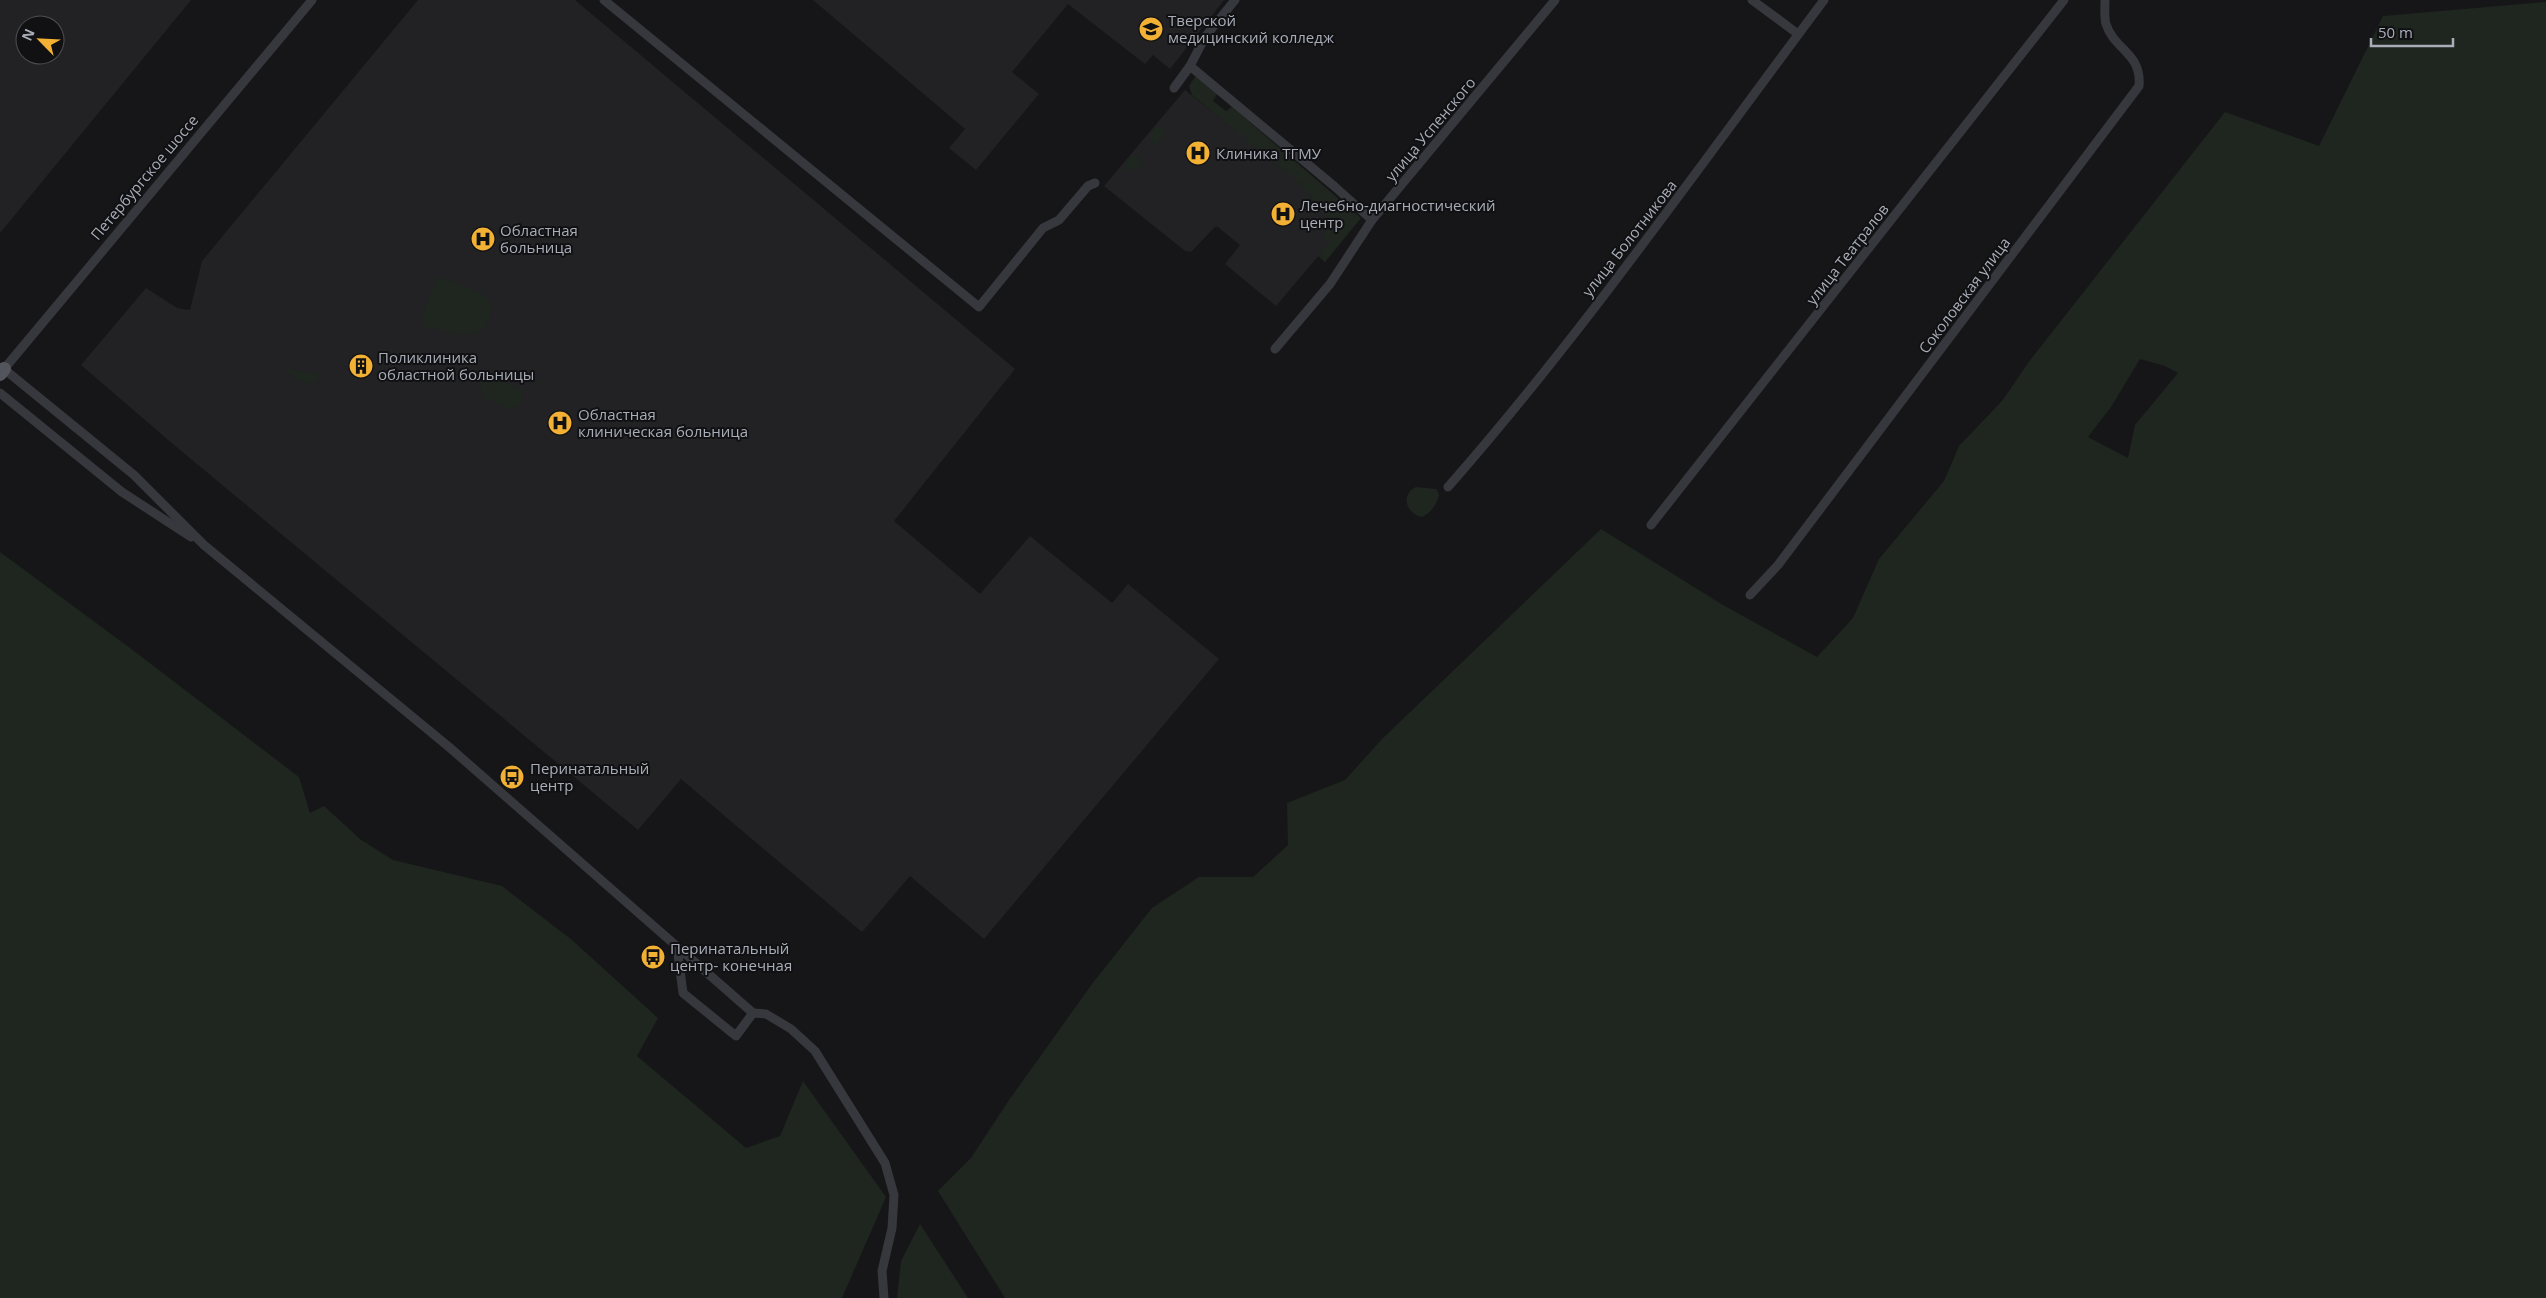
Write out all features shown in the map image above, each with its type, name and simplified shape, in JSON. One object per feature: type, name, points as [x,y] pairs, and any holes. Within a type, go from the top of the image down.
[{"type":"street","name":"Петербургское шоссе","points":[[2,372],[312,0]]},
{"type":"street","points":[[604,0],[979,307],[1043,228],[1059,220],[1088,186],[1095,183]]},
{"type":"street","points":[[1174,88],[1190,66],[1205,37],[1235,0]]},
{"type":"street","name":"улица Успенского","points":[[1275,350],[1330,284],[1372,220],[1555,0]]},
{"type":"street","points":[[1752,0],[1798,34]]},
{"type":"street","name":"улица Болотникова","points":[[1448,487],[1514,410],[1679,196],[1824,0]]},
{"type":"street","name":"улица Театралов","points":[[1651,524],[2064,0]]},
{"type":"street","name":"Соколовская улица","points":[[1750,595],[1784,557],[2139,86],[2140,75],[2135,60],[2112,35],[2106,24],[2105,0]]},
{"type":"street","points":[[1190,66],[1372,220]]},
{"type":"street","points":[[2,372],[134,475],[204,545],[449,747],[753,1013],[766,1014],[791,1030],[815,1051],[885,1163],[894,1195],[892,1228],[882,1271],[884,1298]]},
{"type":"street","points":[[0,393],[122,492],[204,545]]},
{"type":"street","points":[[677,947],[683,993],[736,1036],[753,1013]]},
{"type":"shaded area","points":[[0,0],[191,0],[0,233]]},
{"type":"shaded area","name":"Областная клиническая больница","points":[[418,0],[575,0],[1015,369],[894,521],[980,594],[1030,536],[1112,603],[1128,584],[1219,659],[984,939],[910,876],[862,932],[681,779],[638,830],[174,445],[81,365],[146,288],[177,308],[190,310],[202,261]]},
{"type":"shaded area","points":[[813,0],[1224,0],[1170,69],[1153,55],[1145,64],[1068,4],[1012,72],[1039,94],[976,170],[949,148],[965,129]]},
{"type":"shaded area","points":[[2546,2],[2546,1298],[1005,1298],[938,1191],[971,1158],[1009,1100],[1092,984],[1152,908],[1199,877],[1253,877],[1288,845],[1287,803],[1345,780],[1382,739],[1601,529],[1723,605],[1817,657],[1853,618],[1879,559],[1944,481],[1959,446],[2002,401],[2031,359],[2225,112],[2319,146],[2383,16]],"holes":[[[2140,359],[2165,366],[2178,373],[2135,425],[2128,458],[2088,437],[2111,407]]]},
{"type":"shaded area","points":[[1195,77],[1198,77],[1217,94],[1213,101],[1226,111],[1232,107],[1361,218],[1325,262],[1318,256],[1329,241],[1323,235],[1333,222],[1298,182],[1192,95],[1189,86]]},
{"type":"shaded area","points":[[1185,90],[1349,220],[1276,306],[1225,264],[1240,245],[1218,227],[1215,227],[1191,252],[1185,251],[1104,186]]},
{"type":"shaded area","points":[[1160,126],[1166,130],[1157,146],[1151,140],[1150,135],[1154,128]]},
{"type":"shaded area","points":[[1131,156],[1136,156],[1143,161],[1140,166],[1128,172],[1124,164]]},
{"type":"shaded area","points":[[442,277],[483,294],[491,301],[490,318],[480,332],[464,335],[425,327],[421,318],[436,282]]},
{"type":"shaded area","points":[[288,369],[322,375],[314,383],[306,383],[295,379]]},
{"type":"shaded area","points":[[490,377],[518,387],[523,397],[521,403],[517,407],[512,408],[485,398],[480,387],[483,380]]},
{"type":"shaded area","points":[[1416,487],[1436,489],[1439,494],[1434,507],[1422,517],[1412,512],[1407,503],[1408,494]]},
{"type":"shaded area","points":[[0,552],[299,777],[310,813],[324,806],[360,839],[393,860],[502,886],[572,940],[658,1018],[637,1056],[746,1148],[780,1136],[803,1081],[886,1197],[842,1298],[0,1298]]},
{"type":"shaded area","points":[[920,1224],[968,1298],[897,1298],[901,1261]]},
{"type":"place","name":"Тверской медицинский колледж","points":[[1151,29]]},
{"type":"place","name":"Клиника ТГМУ","points":[[1198,153]]},
{"type":"place","name":"Лечебно-диагностический центр","points":[[1283,214]]},
{"type":"place","name":"Областная больница","points":[[483,239]]},
{"type":"place","name":"Поликлиника областной больницы","points":[[361,366]]},
{"type":"place","name":"Областная клиническая больница","points":[[560,423]]},
{"type":"place","name":"Перинатальный центр","points":[[512,777]]},
{"type":"place","name":"Перинатальный центр- конечная","points":[[653,957]]}]
